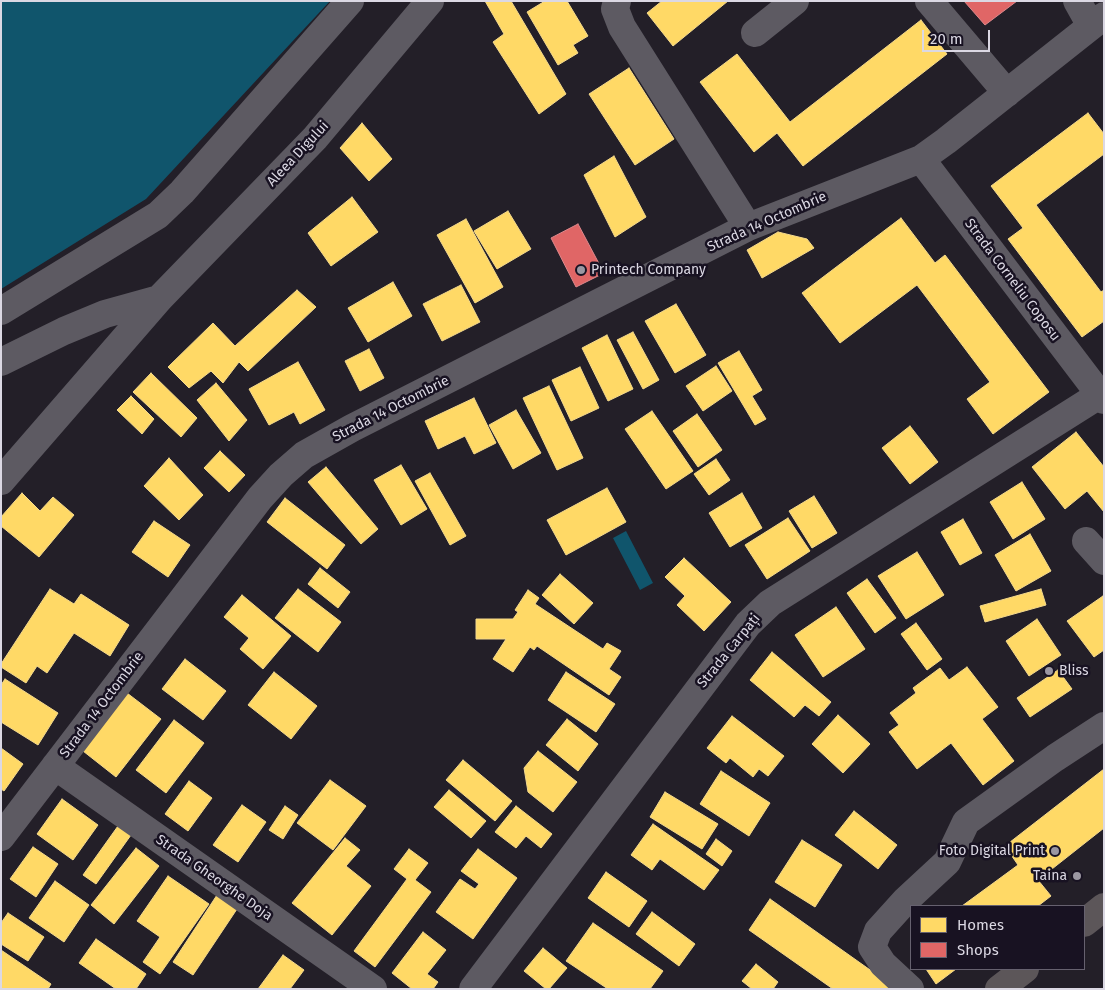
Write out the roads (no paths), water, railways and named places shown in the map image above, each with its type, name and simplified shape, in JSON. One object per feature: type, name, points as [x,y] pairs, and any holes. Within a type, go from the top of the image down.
[{"type":"main road","points":[[1085,922],[1104,907]]},
{"type":"main road","points":[[999,989],[1024,970]]},
{"type":"street","points":[[1,311],[158,215],[182,192],[350,1]]},
{"type":"street","name":"Aleea Digului","points":[[1,481],[159,300],[315,138],[430,1]]},
{"type":"street","points":[[617,1],[615,9],[622,27],[748,227]]},
{"type":"street","points":[[755,33],[795,1]]},
{"type":"street","points":[[930,1],[1007,93]]},
{"type":"street","points":[[1077,1],[1098,21]]},
{"type":"street","name":"Strada 14 Octombrie","points":[[1,837],[260,498],[304,454],[748,227],[921,159],[1098,21]]},
{"type":"street","name":"Strada Corneliu Coposu","points":[[921,159],[1102,396]]},
{"type":"street","points":[[1,362],[105,314],[159,300]]},
{"type":"street","name":"Strada Carpați","points":[[473,989],[748,624],[770,602],[1102,396]]},
{"type":"street","points":[[1086,541],[1104,562]]},
{"type":"street","points":[[910,989],[882,964],[872,947],[878,931],[906,900],[947,862],[966,822],[1055,758],[1104,726]]},
{"type":"street","name":"Strada Gheorghe Doja","points":[[55,766],[373,989]]},
{"type":"water","points":[[1,1],[330,1],[146,199],[1,289]]},
{"type":"water","points":[[626,531],[653,583],[640,590],[613,538]]},
{"type":"place","name":"Printech Company","points":[[581,270]]},
{"type":"place","name":"Bliss","points":[[1049,671]]},
{"type":"place","name":"Foto Digital Print","points":[[1055,851]]},
{"type":"place","name":"Taina","points":[[1077,876]]}]
